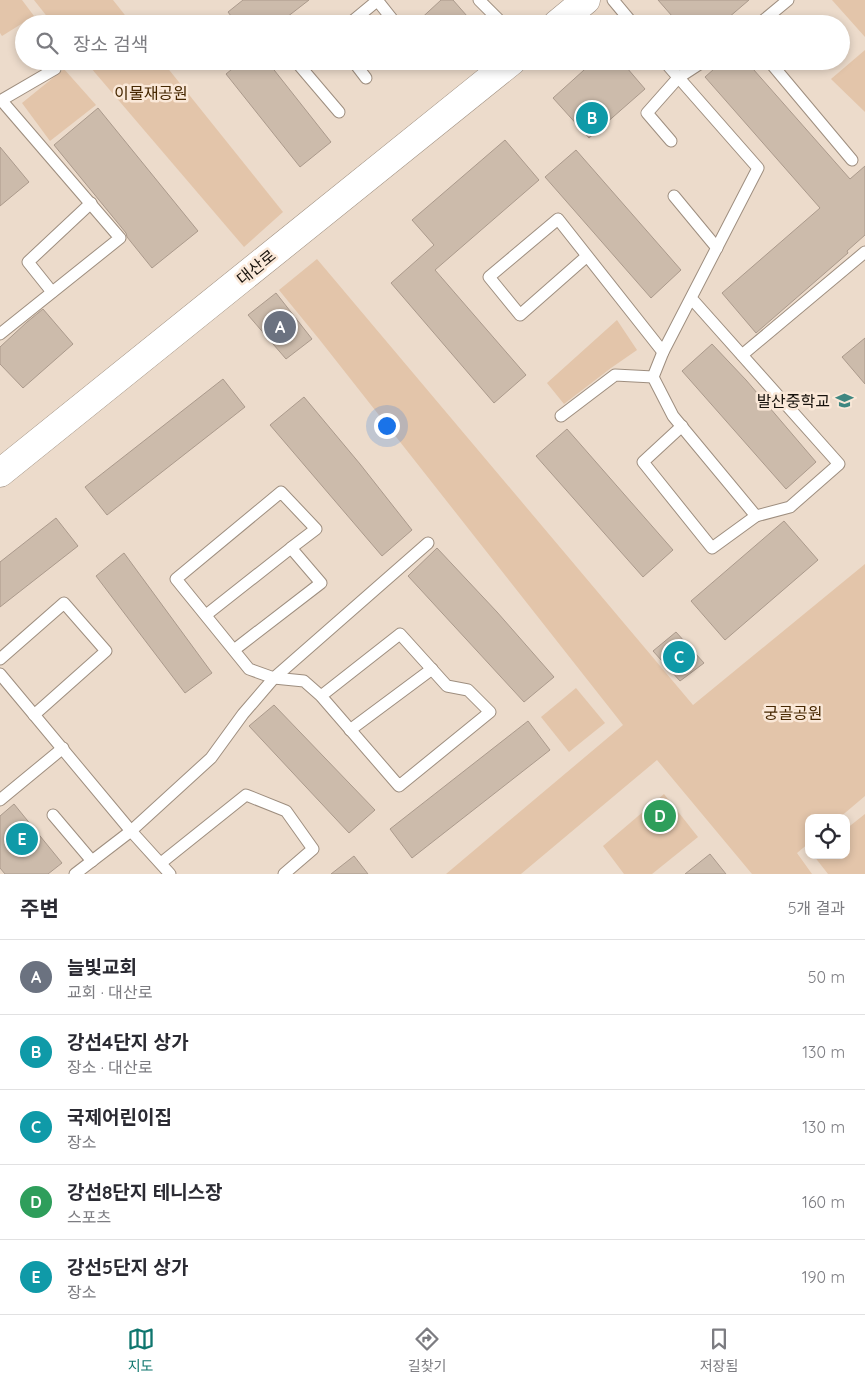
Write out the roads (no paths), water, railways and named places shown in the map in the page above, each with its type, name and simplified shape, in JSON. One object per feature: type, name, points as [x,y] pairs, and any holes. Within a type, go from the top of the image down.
[{"type":"main road","points":[[568,15],[586,0]]},
{"type":"main road","name":"대산로","points":[[0,473],[501,70]]},
{"type":"lane","points":[[360,15],[378,0],[389,15]]},
{"type":"lane","points":[[479,0],[495,15]]},
{"type":"lane","points":[[613,0],[625,15]]},
{"type":"lane","points":[[769,15],[788,0]]},
{"type":"lane","points":[[0,334],[120,238],[1,101],[52,70]]},
{"type":"lane","points":[[303,70],[339,112]]},
{"type":"lane","points":[[360,70],[366,78]]},
{"type":"lane","points":[[671,70],[758,168],[663,352],[653,377],[673,416],[756,516]]},
{"type":"lane","points":[[671,141],[647,113],[678,78],[690,70]]},
{"type":"lane","points":[[776,70],[852,160]]},
{"type":"lane","points":[[674,196],[717,248]]},
{"type":"lane","points":[[52,292],[28,262],[91,203]]},
{"type":"lane","points":[[587,256],[520,315],[489,277],[558,219],[663,352]]},
{"type":"lane","points":[[742,355],[865,252]]},
{"type":"lane","points":[[682,426],[643,462],[712,548],[756,516],[790,508],[839,464],[691,298]]},
{"type":"lane","points":[[561,416],[615,375],[653,377]]},
{"type":"lane","points":[[206,614],[316,529],[281,492],[176,578],[250,669],[274,678],[304,681],[321,696],[399,786],[490,712],[468,690],[447,686],[400,634],[321,696]]},
{"type":"lane","points":[[75,874],[131,830],[211,758],[243,714],[274,678],[428,543]]},
{"type":"lane","points":[[234,650],[322,583],[291,548]]},
{"type":"lane","points":[[0,660],[64,603],[106,651],[34,714]]},
{"type":"lane","points":[[350,730],[432,669]]},
{"type":"lane","points":[[0,674],[170,874]]},
{"type":"lane","points":[[0,800],[64,748]]},
{"type":"lane","points":[[161,863],[246,795],[286,811],[313,849],[284,874]]},
{"type":"lane","points":[[53,815],[92,861]]},
{"type":"place","name":"강선4단지 상가","points":[[592,118]]},
{"type":"place","name":"늘빛교회","points":[[280,327]]},
{"type":"place","name":"발산중학교","points":[[844,401]]},
{"type":"place","name":"국제어린이집","points":[[679,657]]},
{"type":"place","name":"강선8단지 테니스장","points":[[660,816]]},
{"type":"place","name":"강선5단지 상가","points":[[22,839]]},
{"type":"park label","name":"이물재공원","points":[[151,93]]},
{"type":"park label","name":"궁골공원","points":[[793,713]]}]
